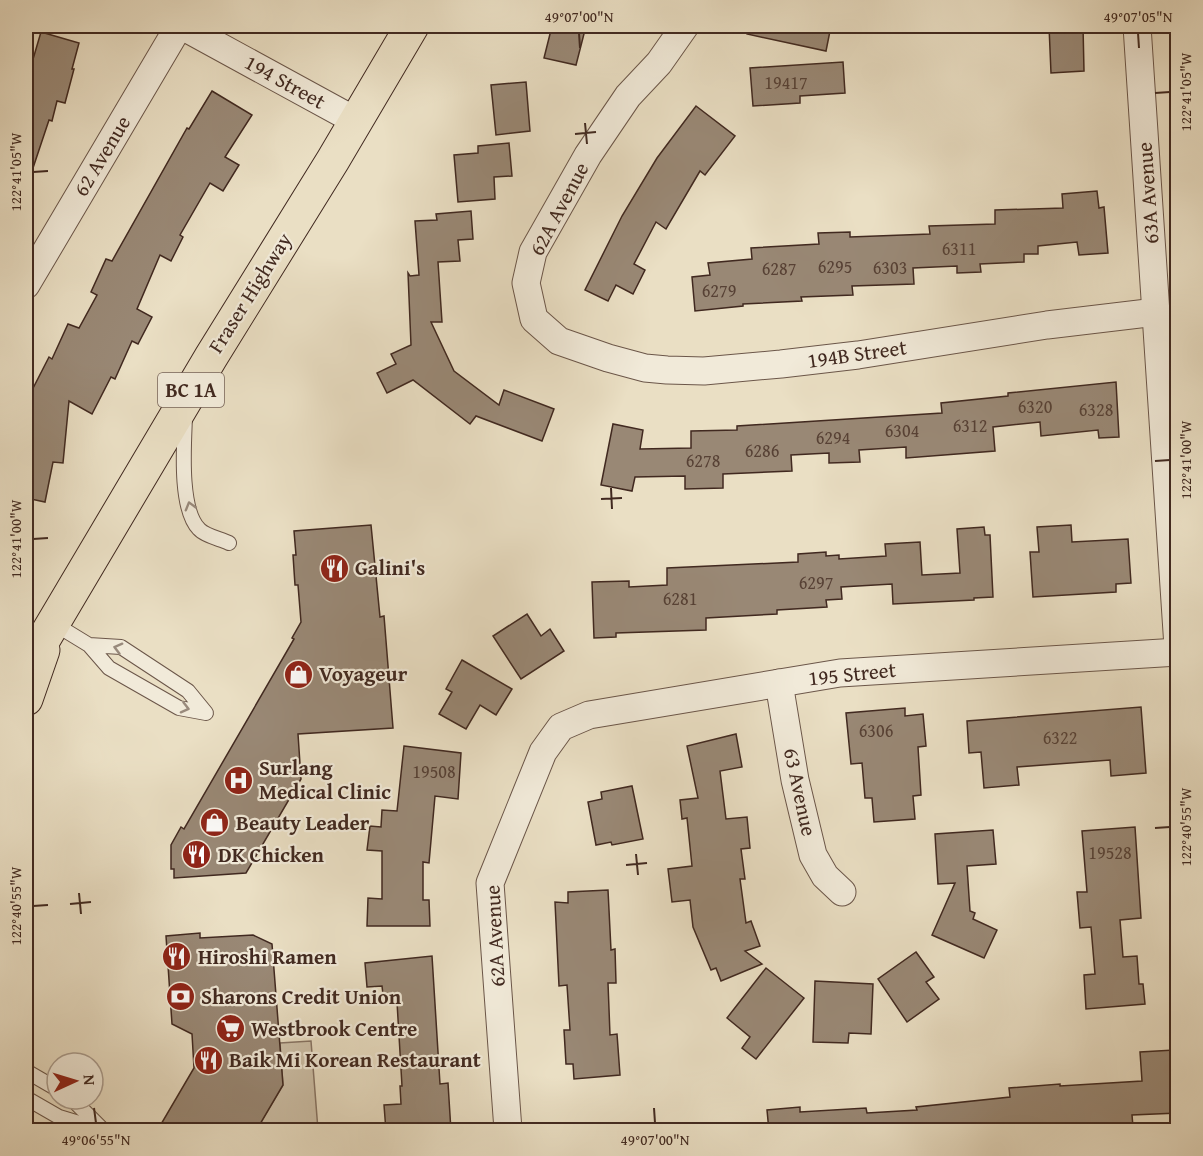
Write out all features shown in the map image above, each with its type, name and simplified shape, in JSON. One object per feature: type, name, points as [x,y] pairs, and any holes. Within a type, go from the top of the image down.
[{"type":"main road","name":"Fraser Highway","points":[[26,669],[412,26]]},
{"type":"main road","name":"Fraser Highway","points":[[26,699],[53,623]]},
{"type":"street","name":"194 Street","points":[[180,26],[356,121]]},
{"type":"street","name":"62 Avenue","points":[[26,285],[180,26]]},
{"type":"street","name":"62A Avenue","points":[[559,341],[534,319],[526,283],[533,252],[594,145],[628,96],[659,63],[686,26]]},
{"type":"street","name":"63A Avenue","points":[[1137,26],[1178,650]]},
{"type":"street","name":"194B Street","points":[[559,341],[645,368],[705,371],[858,355],[1047,325],[1156,312]]},
{"type":"street","name":"195 Street","points":[[543,752],[561,727],[589,715],[840,673],[1178,650]]},
{"type":"street","name":"63 Avenue","points":[[779,683],[795,780],[813,855],[825,876],[842,892]]},
{"type":"street","name":"62A Avenue","points":[[508,1131],[490,883],[543,752]]},
{"type":"lane","points":[[185,401],[184,481],[189,508],[199,529],[229,543]]},
{"type":"lane","points":[[53,623],[89,645],[109,668],[178,708],[206,713],[188,691],[121,646],[89,645]]},
{"type":"lane","points":[[26,1071],[45,1082]]},
{"type":"lane","points":[[26,1098],[59,1117],[103,1131]]},
{"type":"lane","points":[[84,1111],[103,1131]]},
{"type":"shaded area","points":[[1170,280],[1177,280],[1177,417]]},
{"type":"shaded area","points":[[311,1041],[318,1130],[256,1130],[283,1085],[280,1043]]},
{"type":"building","points":[[552,26],[586,26],[576,65],[544,58]]},
{"type":"building","points":[[748,26],[831,26],[826,51],[747,34]]},
{"type":"building","points":[[1049,26],[1083,26],[1084,71],[1051,73]]},
{"type":"building","points":[[41,32],[79,43],[65,103],[57,101],[52,121],[49,120],[29,180],[26,180],[26,83]]},
{"type":"building","points":[[843,62],[845,93],[800,96],[800,103],[753,106],[750,68]]},
{"type":"building","points":[[526,82],[530,131],[496,135],[491,85]]},
{"type":"building","points":[[212,91],[252,115],[225,157],[239,165],[223,191],[210,183],[180,235],[183,237],[171,261],[160,255],[137,309],[152,317],[138,344],[132,341],[115,379],[111,377],[92,414],[69,401],[63,463],[53,462],[45,502],[26,498],[26,402],[49,357],[52,359],[68,324],[79,328],[97,295],[91,292],[106,259],[112,261],[187,128],[189,129]]},
{"type":"building","points":[[696,106],[735,136],[705,175],[700,171],[666,229],[656,222],[634,264],[645,270],[633,294],[616,285],[608,301],[585,290],[622,216],[657,158]]},
{"type":"building","points":[[509,143],[512,176],[494,177],[495,199],[458,202],[454,155],[478,153],[478,146]]},
{"type":"building","points":[[1097,191],[1099,208],[1104,207],[1108,253],[1079,255],[1077,242],[1038,246],[1038,254],[1024,254],[1024,262],[980,264],[981,272],[957,273],[957,266],[913,268],[914,284],[852,286],[853,295],[801,297],[802,301],[743,304],[743,306],[695,311],[692,277],[710,275],[708,263],[752,259],[751,248],[819,244],[818,233],[850,232],[850,237],[930,234],[929,226],[995,224],[995,210],[1063,208],[1062,194]]},
{"type":"building","points":[[471,211],[473,239],[458,240],[460,261],[438,262],[442,322],[431,322],[454,371],[499,405],[504,390],[554,409],[542,441],[476,416],[470,424],[413,380],[387,393],[377,373],[396,364],[391,354],[411,345],[408,273],[410,276],[419,275],[415,221],[437,220],[436,214]]},
{"type":"building","points":[[1116,382],[1119,437],[1099,438],[1098,430],[1041,436],[1040,422],[993,427],[995,451],[906,458],[906,447],[859,450],[860,462],[829,463],[829,453],[791,455],[792,471],[723,474],[723,488],[685,489],[685,476],[635,477],[632,491],[601,485],[613,424],[643,430],[640,449],[691,448],[691,431],[737,430],[737,426],[942,413],[941,403],[1008,396],[1008,393]]},
{"type":"building","points":[[371,525],[380,617],[384,616],[393,728],[298,734],[301,779],[246,873],[174,878],[174,869],[171,869],[171,845],[181,827],[184,829],[294,639],[292,638],[301,622],[298,585],[295,585],[294,531]]},
{"type":"building","points":[[1071,525],[1072,542],[1128,539],[1131,583],[1116,584],[1116,592],[1033,597],[1030,552],[1039,552],[1037,527]]},
{"type":"building","points":[[984,527],[985,535],[990,535],[993,597],[893,604],[892,584],[841,587],[842,599],[826,600],[827,607],[777,610],[777,614],[706,618],[706,630],[616,633],[616,637],[594,638],[592,582],[629,581],[629,587],[667,585],[667,568],[798,562],[798,554],[826,552],[826,556],[839,555],[839,559],[886,556],[885,544],[920,542],[922,575],[960,573],[957,529]]},
{"type":"building","points":[[527,614],[541,636],[550,629],[564,651],[521,679],[493,636]]},
{"type":"building","points":[[462,660],[512,689],[496,715],[480,705],[466,729],[439,714],[452,692],[446,689]]},
{"type":"building","points":[[1141,707],[1146,773],[1111,776],[1110,760],[1017,767],[1019,785],[984,788],[981,752],[969,753],[967,721]]},
{"type":"building","points":[[905,708],[905,716],[923,714],[926,746],[918,747],[921,795],[913,796],[915,819],[874,822],[872,798],[865,798],[862,763],[851,764],[846,713]]},
{"type":"building","points":[[736,734],[742,767],[720,771],[726,819],[747,817],[750,848],[741,849],[745,879],[740,879],[746,923],[751,921],[760,946],[745,951],[762,964],[721,981],[716,968],[711,970],[693,927],[690,900],[672,902],[668,869],[692,866],[687,818],[682,819],[680,800],[698,798],[687,746]]},
{"type":"building","points":[[404,746],[461,753],[458,799],[435,796],[429,863],[423,862],[423,900],[429,900],[430,926],[367,926],[368,898],[382,899],[382,851],[367,850],[370,826],[381,827],[382,810],[397,811]]},
{"type":"building","points":[[632,786],[643,839],[612,845],[611,842],[596,845],[588,802],[602,799],[601,792]]},
{"type":"building","points":[[1135,827],[1141,918],[1120,920],[1123,957],[1137,956],[1139,984],[1143,984],[1145,1004],[1086,1009],[1084,975],[1095,974],[1091,927],[1080,928],[1077,892],[1087,892],[1082,831]]},
{"type":"building","points":[[993,830],[996,864],[967,866],[970,911],[975,913],[973,919],[997,930],[984,958],[932,935],[955,883],[938,884],[935,834]]},
{"type":"building","points":[[608,890],[611,950],[615,949],[616,983],[608,983],[610,1035],[617,1034],[620,1075],[574,1079],[573,1064],[566,1064],[564,1030],[570,1030],[567,985],[559,986],[555,902],[568,903],[568,892]]},
{"type":"building","name":"Westbrook Centre","points":[[200,933],[200,938],[253,935],[272,944],[283,1085],[256,1131],[157,1131],[194,1068],[192,1034],[172,1024],[166,936]]},
{"type":"building","points":[[916,952],[934,977],[926,982],[939,999],[907,1022],[878,979]]},
{"type":"building","points":[[432,956],[440,1084],[448,1083],[451,1131],[386,1131],[384,1105],[401,1104],[397,1002],[384,1003],[382,986],[367,987],[365,963]]},
{"type":"building","points":[[766,968],[804,998],[756,1059],[742,1048],[750,1037],[727,1018]]},
{"type":"building","points":[[815,981],[873,984],[871,1034],[849,1033],[848,1043],[813,1042]]},
{"type":"building","points":[[1174,1050],[1178,1113],[1132,1115],[1133,1127],[1117,1128],[1117,1131],[769,1131],[767,1110],[800,1107],[800,1112],[866,1108],[867,1113],[917,1110],[916,1107],[1010,1097],[1009,1088],[1142,1081],[1140,1052]]},
{"type":"place","name":"Galini's","points":[[334,568]]},
{"type":"place","name":"Voyageur","points":[[298,674]]},
{"type":"place","name":"Surlang Medical Clinic","points":[[238,780]]},
{"type":"place","name":"Beauty Leader","points":[[215,823]]},
{"type":"place","name":"DK Chicken","points":[[197,855]]},
{"type":"place","name":"Hiroshi Ramen","points":[[177,957]]},
{"type":"place","name":"Sharons Credit Union","points":[[180,997]]},
{"type":"place","name":"Westbrook Centre","points":[[230,1029]]},
{"type":"place","name":"Baik Mi Korean Restaurant","points":[[208,1060]]}]
